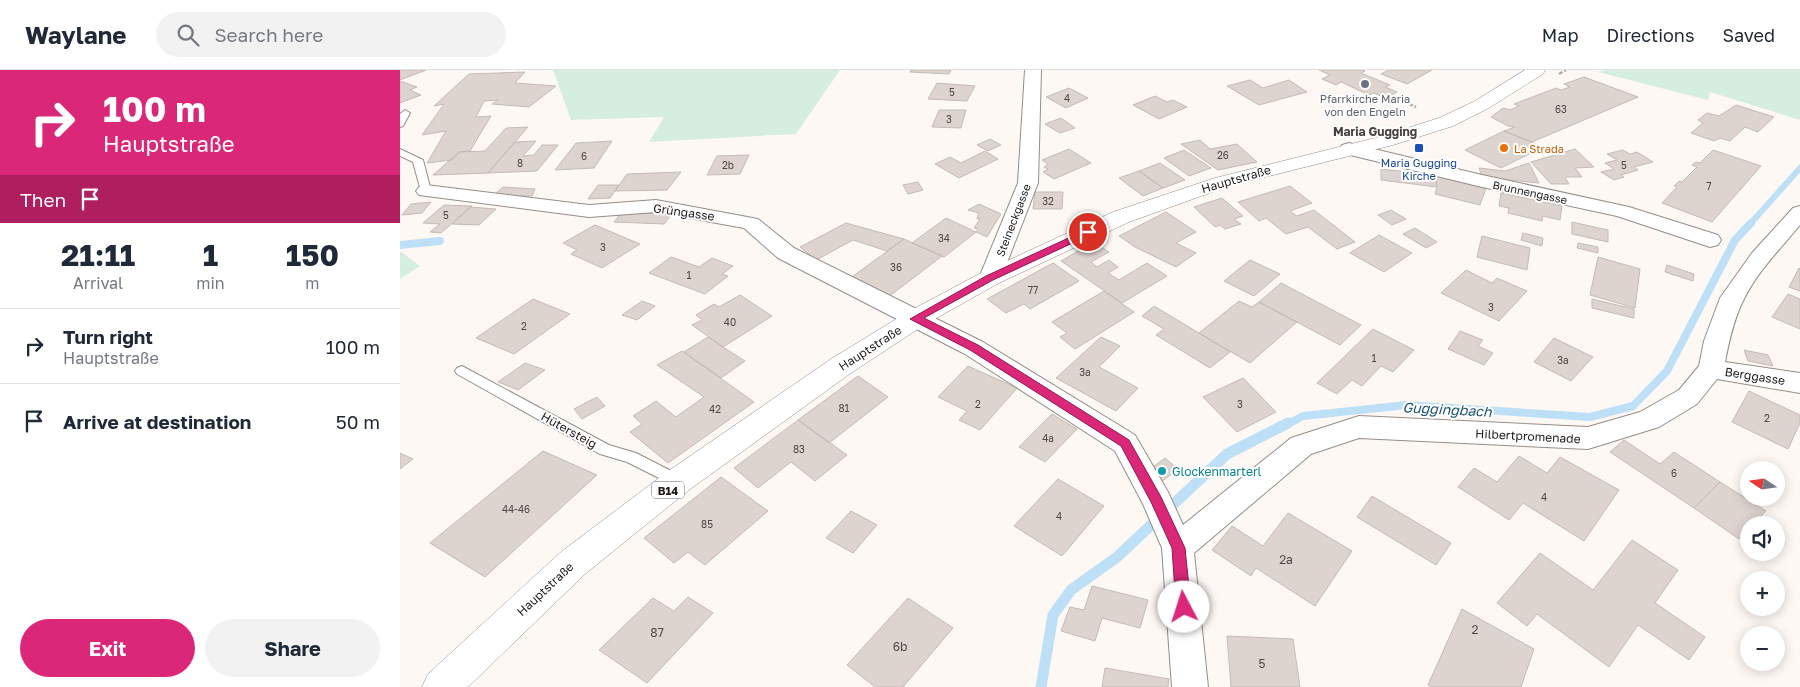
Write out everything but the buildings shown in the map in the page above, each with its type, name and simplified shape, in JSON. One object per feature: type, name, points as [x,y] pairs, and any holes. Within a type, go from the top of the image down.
[{"type":"main road","name":"Hauptstraße","points":[[441,687],[573,563],[678,481],[841,366],[915,319],[990,278],[1121,217],[1222,182],[1386,141],[1446,122],[1482,105],[1537,70]]},
{"type":"street","name":"Steineckgasse","points":[[990,278],[1028,182],[1033,70]]},
{"type":"street","name":"Brunnengasse","points":[[1349,149],[1482,182],[1622,211],[1710,240]]},
{"type":"street","name":"Grüngasse","points":[[426,191],[589,211],[656,206],[750,223],[786,253],[974,348],[1125,443],[1157,500],[1174,540],[1190,687]]},
{"type":"street","name":"Hilbertpromenade","points":[[1174,540],[1301,446],[1359,427],[1588,438],[1650,420],[1688,397],[1711,369],[1717,341],[1732,298],[1760,258],[1800,212]]},
{"type":"street","name":"Berggasse","points":[[1711,369],[1800,383]]},
{"type":"lane","points":[[400,124],[405,113]]},
{"type":"lane","points":[[400,152],[418,160],[426,191]]},
{"type":"lane","name":"Hütersteig","points":[[462,371],[605,450],[631,457],[678,481]]},
{"type":"path","points":[[1398,99],[1419,109]]},
{"type":"green space","points":[[553,70],[840,70],[796,134],[649,142],[664,117],[571,120]]},
{"type":"green space","points":[[1605,70],[1800,70],[1800,120],[1710,92],[1708,100],[1598,72]]},
{"type":"green space","points":[[400,251],[420,266],[400,279]]},
{"type":"waterway","name":"Guggingbach","points":[[1750,224],[1800,168]]},
{"type":"waterway","name":"Guggingbach","points":[[1286,425],[1303,416],[1407,405],[1590,417],[1633,406],[1667,371],[1735,240],[1751,223]]},
{"type":"waterway","points":[[400,245],[440,241]]},
{"type":"waterway","name":"Guggingbach","points":[[1041,687],[1053,615],[1071,590],[1117,557],[1227,454],[1288,423]]},
{"type":"place","name":"Pfarrkirche Maria von den Engeln","points":[[1365,84]]},
{"type":"place","name":"Maria Gugging Kirche","points":[[1419,148]]},
{"type":"place","name":"La Strada","points":[[1504,148]]},
{"type":"place","name":"Glockenmarterl","points":[[1162,471]]},
{"type":"district","name":"Maria Gugging","points":[[1375,131]]},
{"type":"route","points":[[1088,232],[990,278],[915,319],[974,348],[1125,443],[1157,500],[1178,548],[1184,607]]}]
